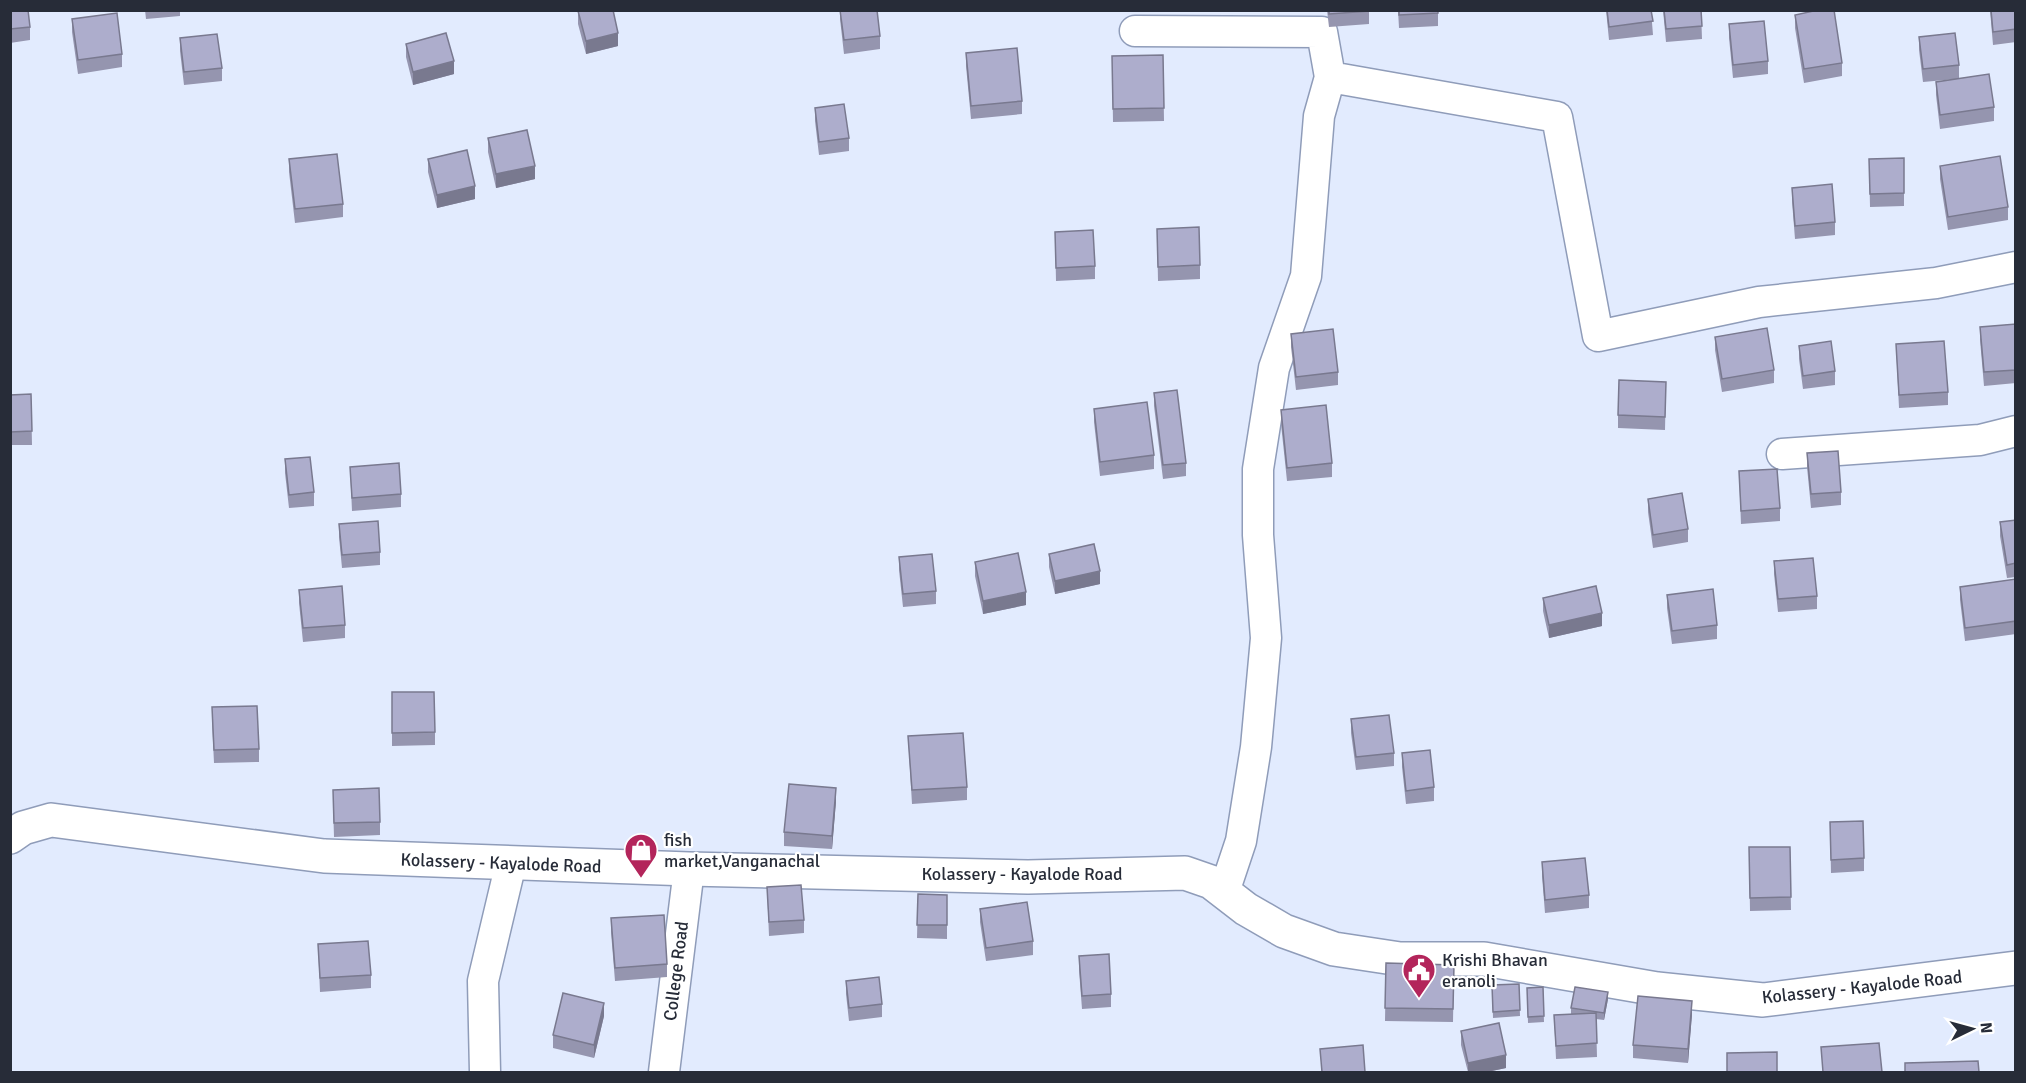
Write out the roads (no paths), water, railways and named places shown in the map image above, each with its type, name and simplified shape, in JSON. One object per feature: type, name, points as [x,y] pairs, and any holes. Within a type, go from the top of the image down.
[{"type":"main road","name":"Kolassery - Kayalode Road","points":[[10,837],[23,828],[51,820],[324,856],[689,869],[1028,877],[1185,873],[1211,882],[1284,931],[1334,948],[1400,958],[1484,959],[1657,989],[1763,1000],[2016,968]]},
{"type":"street","points":[[1136,31],[1321,21],[1330,77],[1319,116],[1306,276],[1274,368],[1258,469],[1258,535],[1266,638],[1256,747],[1241,841],[1224,892]]},
{"type":"street","points":[[1330,77],[1557,117],[1598,336],[1759,302],[1936,283],[2016,267]]},
{"type":"street","points":[[1782,454],[1980,440],[2016,431]]},
{"type":"street","points":[[485,1072],[483,981],[511,863]]},
{"type":"street","name":"College Road","points":[[664,1072],[689,869]]},
{"type":"place","name":"fish market,Vanganachal","points":[[641,879]]},
{"type":"place","name":"Krishi Bhavan eranoli","points":[[1419,999]]}]
